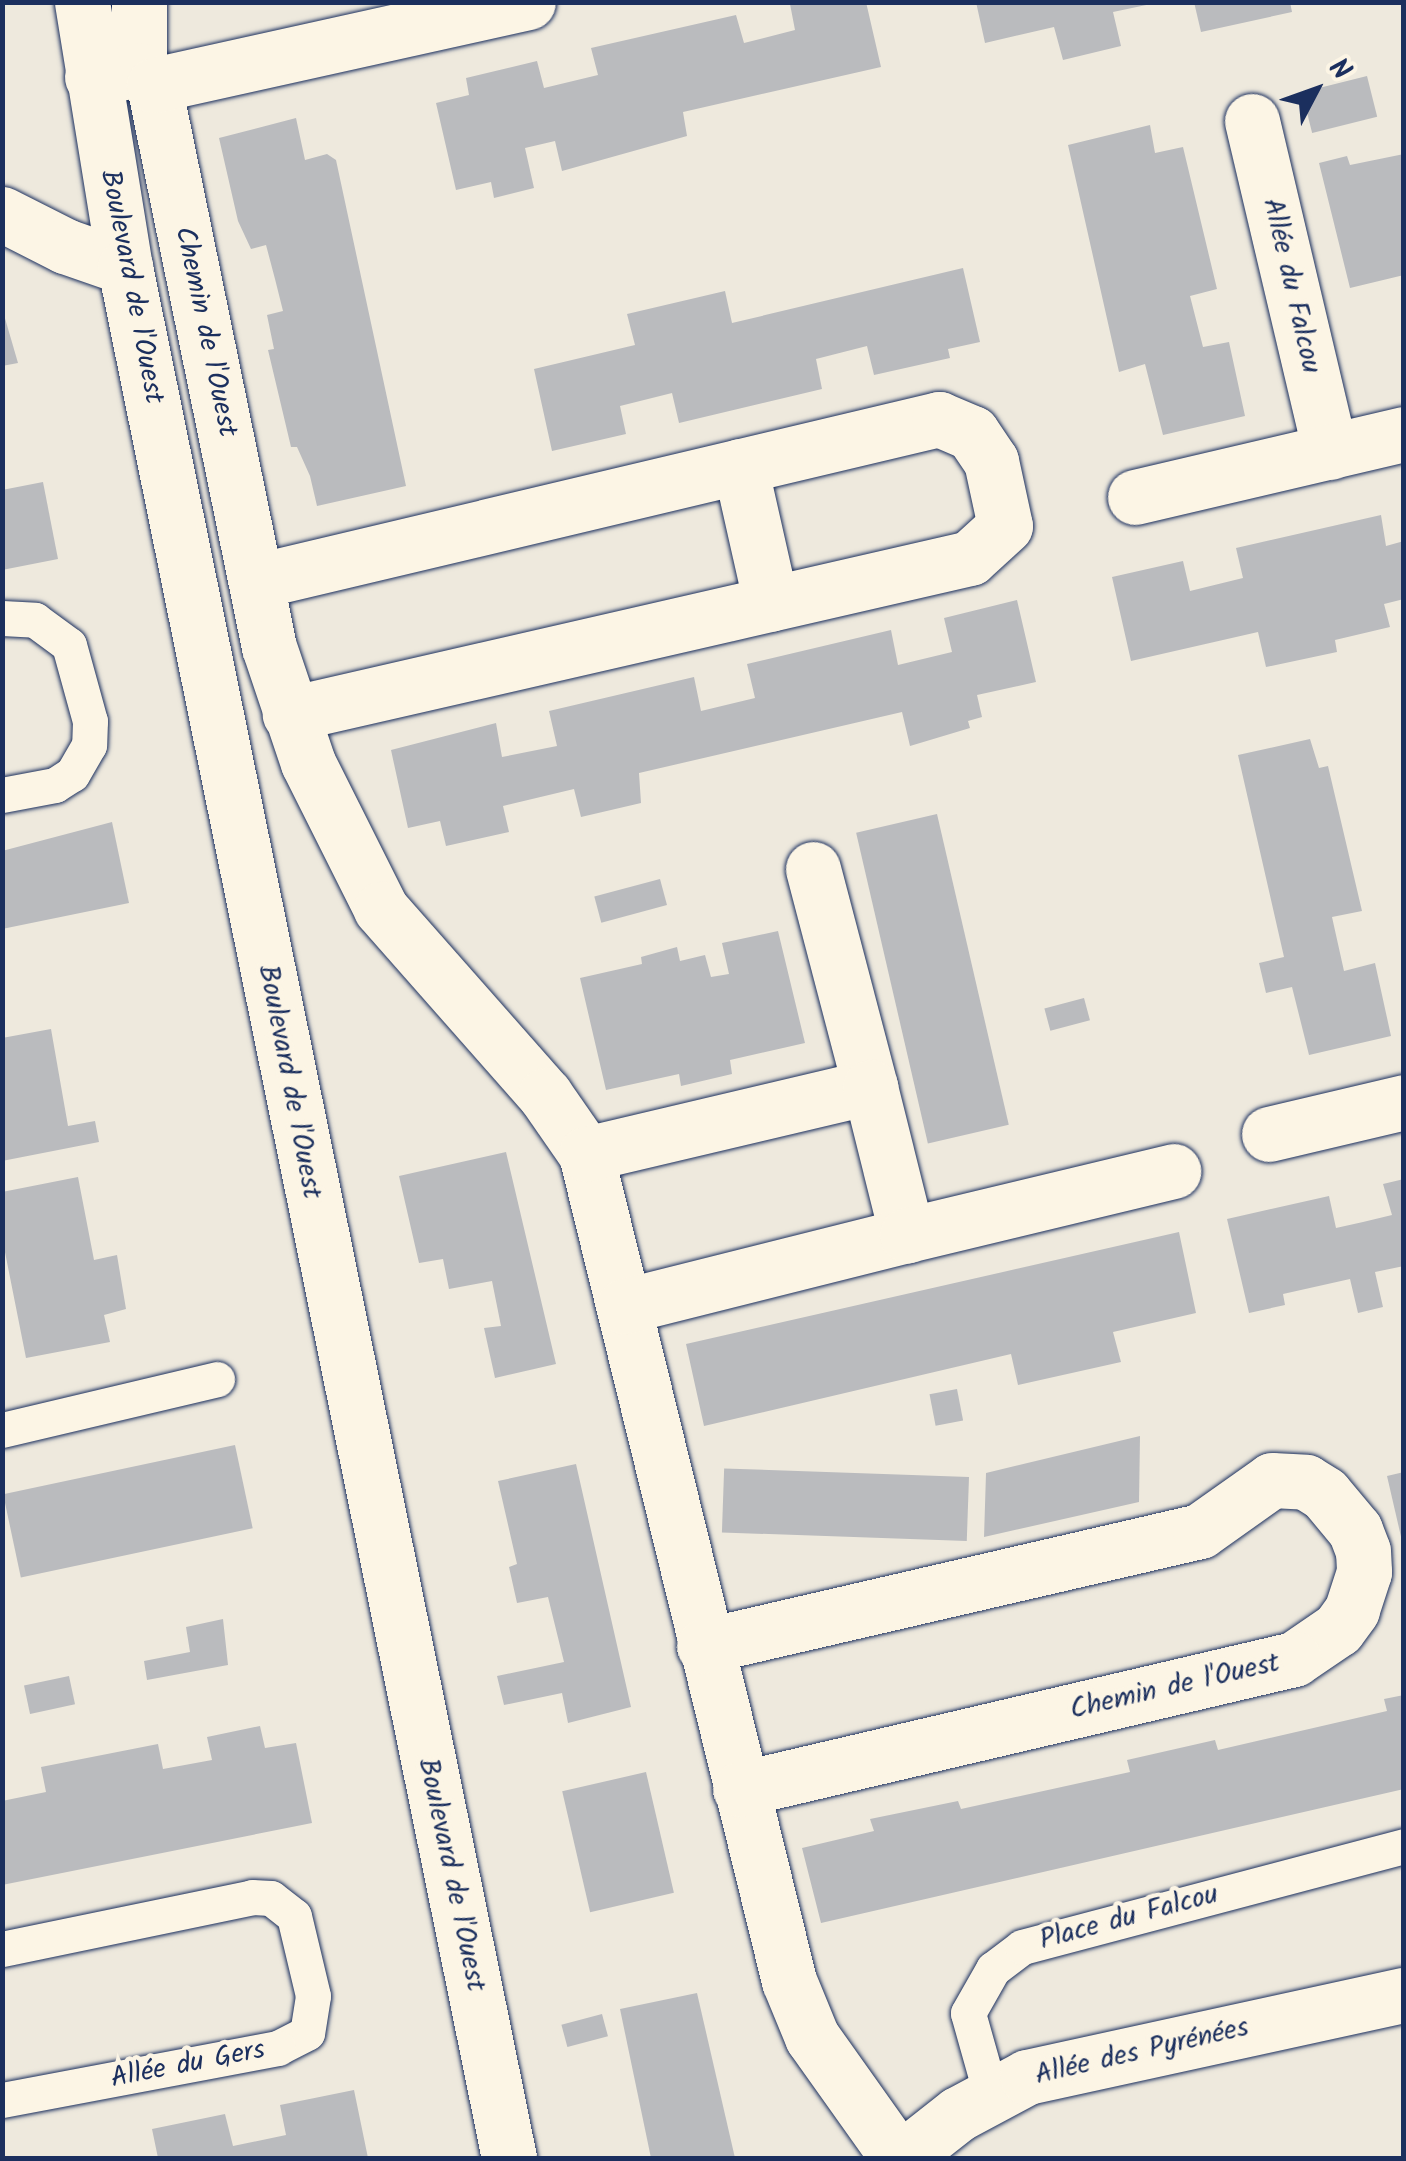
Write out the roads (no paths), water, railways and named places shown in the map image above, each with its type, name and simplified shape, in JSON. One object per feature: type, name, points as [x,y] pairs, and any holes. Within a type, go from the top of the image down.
[{"type":"street","name":"Boulevard de l'Ouest","points":[[82,2],[128,77]]},
{"type":"street","name":"Boulevard de l'Ouest","points":[[139,2],[128,77],[125,267],[211,674],[509,2158]]},
{"type":"street","points":[[128,77],[528,2]]},
{"type":"street","name":"Chemin de l'Ouest","points":[[128,77],[290,714],[382,910],[545,1096],[586,1154],[789,1981],[812,2037],[900,2158]]},
{"type":"street","name":"Allée du Falcou","points":[[1252,121],[1330,452]]},
{"type":"street","points":[[2,214],[64,246],[125,267]]},
{"type":"street","points":[[256,581],[938,419],[972,432],[990,461],[1005,526],[970,558],[290,714]]},
{"type":"street","points":[[1136,498],[1404,434]]},
{"type":"street","points":[[740,466],[770,604]]},
{"type":"street","points":[[211,674],[231,655],[270,647]]},
{"type":"street","points":[[813,869],[907,1236]]},
{"type":"street","points":[[586,1154],[870,1086]]},
{"type":"street","points":[[1268,1134],[1404,1102]]},
{"type":"street","points":[[624,1306],[1173,1171]]},
{"type":"street","name":"Chemin de l'Ouest","points":[[704,1646],[1188,1535],[1218,1522],[1241,1496],[1272,1480],[1306,1482],[1325,1494],[1340,1508],[1363,1552],[1364,1572],[1352,1610],[1338,1629],[1294,1659],[740,1790]]},
{"type":"street","name":"Allée des Pyrénées","points":[[900,2158],[991,2095],[1076,2063],[1404,1996]]},
{"type":"lane","points":[[2,618],[35,620],[69,644],[90,720],[89,745],[72,774],[55,785],[2,795]]},
{"type":"lane","points":[[2,1430],[217,1379]]},
{"type":"lane","name":"Place du Falcou","points":[[991,2095],[968,2013],[993,1969],[1022,1947],[1404,1846]]},
{"type":"lane","name":"Allée du Gers","points":[[2,1949],[252,1896],[270,1898],[294,1916],[312,1996],[307,2032],[278,2048],[2,2100]]}]
